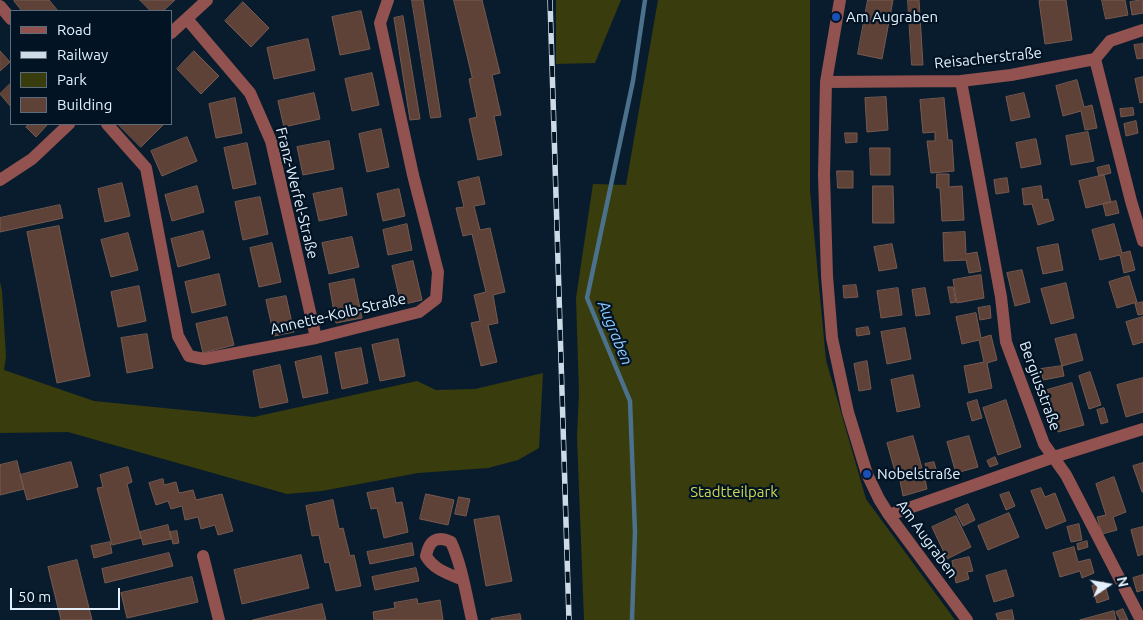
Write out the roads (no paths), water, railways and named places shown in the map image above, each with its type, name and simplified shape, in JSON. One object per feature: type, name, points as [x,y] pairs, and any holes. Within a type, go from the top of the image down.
[{"type":"street","points":[[172,32],[207,0]]},
{"type":"street","name":"Annette-Kolb-Straße","points":[[109,125],[146,168],[178,336],[189,356],[204,360],[316,338],[418,312],[436,299],[438,272],[413,175],[380,22],[388,0]]},
{"type":"street","name":"Am Augraben","points":[[840,0],[826,82],[824,175],[827,276],[832,338],[848,412],[867,474],[889,515],[966,620]]},
{"type":"street","points":[[0,6],[10,17]]},
{"type":"street","name":"Franz-Werfel-Straße","points":[[187,19],[250,93],[271,141],[316,338]]},
{"type":"street","points":[[1143,30],[1110,42],[1095,59],[1143,241]]},
{"type":"street","name":"Reisacherstraße","points":[[826,82],[961,81],[1011,75],[1095,59]]},
{"type":"street","name":"Bergiusstraße","points":[[961,81],[1001,297],[1006,342],[1044,444],[1066,474],[1141,620]]},
{"type":"street","points":[[0,180],[32,159],[68,125]]},
{"type":"street","points":[[889,515],[1054,457],[1143,429]]},
{"type":"street","points":[[203,556],[218,620]]},
{"type":"street","points":[[463,580],[472,620]]},
{"type":"waterway","name":"Augraben","points":[[632,620],[635,532],[630,401],[587,298],[633,81],[645,0]]},
{"type":"railway","points":[[550,0],[569,620]]},
{"type":"place","name":"Am Augraben","points":[[836,17]]},
{"type":"place","name":"Nobelstraße","points":[[867,474]]},
{"type":"park label","name":"Stadtteilpark","points":[[734,492]]}]
